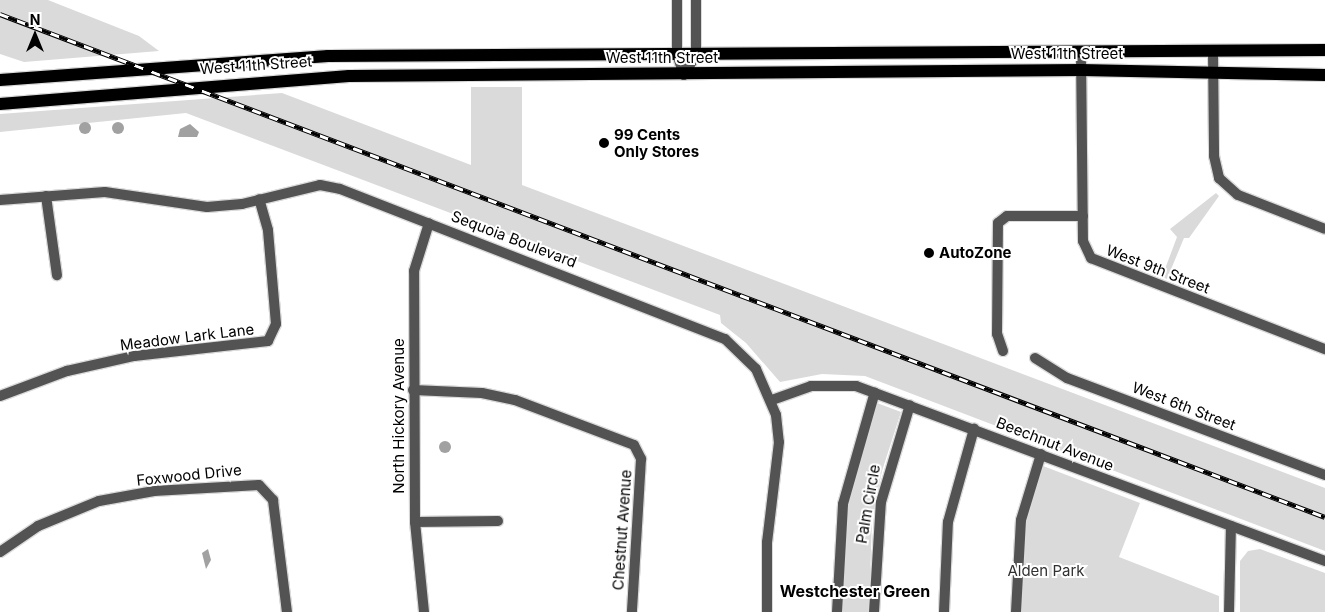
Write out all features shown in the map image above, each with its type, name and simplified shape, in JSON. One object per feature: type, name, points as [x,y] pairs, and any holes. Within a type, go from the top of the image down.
[{"type":"main road","name":"West 11th Street","points":[[0,80],[328,56],[1081,53],[1325,50]]},
{"type":"main road","name":"West 11th Street","points":[[0,104],[308,78],[1081,70],[1325,75]]},
{"type":"street","points":[[678,0],[677,54],[684,75]]},
{"type":"street","points":[[684,75],[696,55],[696,0]]},
{"type":"street","points":[[1214,52],[1214,156],[1219,178],[1238,195],[1325,229]]},
{"type":"street","name":"West 9th Street","points":[[1081,53],[1085,249],[1099,263],[1325,349]]},
{"type":"street","name":"Sequoia Boulevard","points":[[0,200],[105,192],[207,207],[259,199],[320,185],[429,222],[725,339],[748,359],[772,400],[779,442],[767,542],[767,612]]},
{"type":"street","points":[[46,196],[57,275]]},
{"type":"street","name":"Meadow Lark Lane","points":[[0,396],[67,371],[134,356],[268,341],[276,324],[268,230],[259,199]]},
{"type":"street","points":[[1003,351],[997,334],[998,223],[1007,216],[1083,216]]},
{"type":"street","name":"North Hickory Avenue","points":[[424,612],[415,522],[414,271],[429,222]]},
{"type":"street","name":"West 6th Street","points":[[1035,358],[1067,378],[1325,476]]},
{"type":"street","name":"Beechnut Avenue","points":[[772,400],[834,384],[875,392],[1325,561]]},
{"type":"street","name":"Chestnut Avenue","points":[[413,390],[482,393],[515,400],[604,431],[640,451],[632,612]]},
{"type":"street","points":[[837,612],[843,504],[875,392]]},
{"type":"street","name":"Palm Circle","points":[[874,612],[881,502],[910,405]]},
{"type":"street","points":[[944,612],[948,522],[974,429]]},
{"type":"street","points":[[1016,612],[1020,528],[1041,454]]},
{"type":"street","name":"Foxwood Drive","points":[[0,552],[38,526],[99,501],[154,491],[259,485],[273,500],[287,612]]},
{"type":"street","points":[[415,522],[498,521]]},
{"type":"street","points":[[1229,612],[1231,526]]},
{"type":"green space","points":[[0,0],[48,0],[139,36],[159,51],[24,62],[0,54]]},
{"type":"green space","points":[[471,87],[522,87],[522,185],[1325,488],[1325,551],[865,376],[822,374],[780,382],[746,343],[721,323],[720,315],[186,113],[0,132],[0,114],[282,93],[471,165]]},
{"type":"green space","points":[[1216,193],[1219,196],[1189,238],[1184,238],[1167,279],[1162,277],[1177,237],[1170,229]]},
{"type":"green space","points":[[877,403],[901,412],[882,471],[872,519],[869,612],[842,612],[847,510]]},
{"type":"green space","name":"Alden Park","points":[[1043,466],[1140,503],[1119,557],[1219,596],[1219,612],[1021,612],[1026,520]]},
{"type":"green space","points":[[1260,549],[1325,573],[1325,612],[1240,612],[1240,561],[1248,551]]},
{"type":"shaded area","points":[[83,122],[87,122],[91,128],[87,134],[83,134],[79,130],[79,126]]},
{"type":"shaded area","points":[[118,122],[124,128],[118,134],[112,128]]},
{"type":"shaded area","points":[[190,124],[199,132],[197,137],[178,137],[180,129]]},
{"type":"shaded area","points":[[443,441],[447,441],[451,447],[447,453],[443,453],[439,449],[439,445]]},
{"type":"shaded area","points":[[208,549],[211,560],[206,569],[202,553]]},
{"type":"railway","points":[[0,14],[1325,517]]},
{"type":"place","name":"99 Cents Only Stores","points":[[604,143]]},
{"type":"place","name":"AutoZone","points":[[929,253]]},
{"type":"district","name":"Westchester Green","points":[[855,591]]}]
